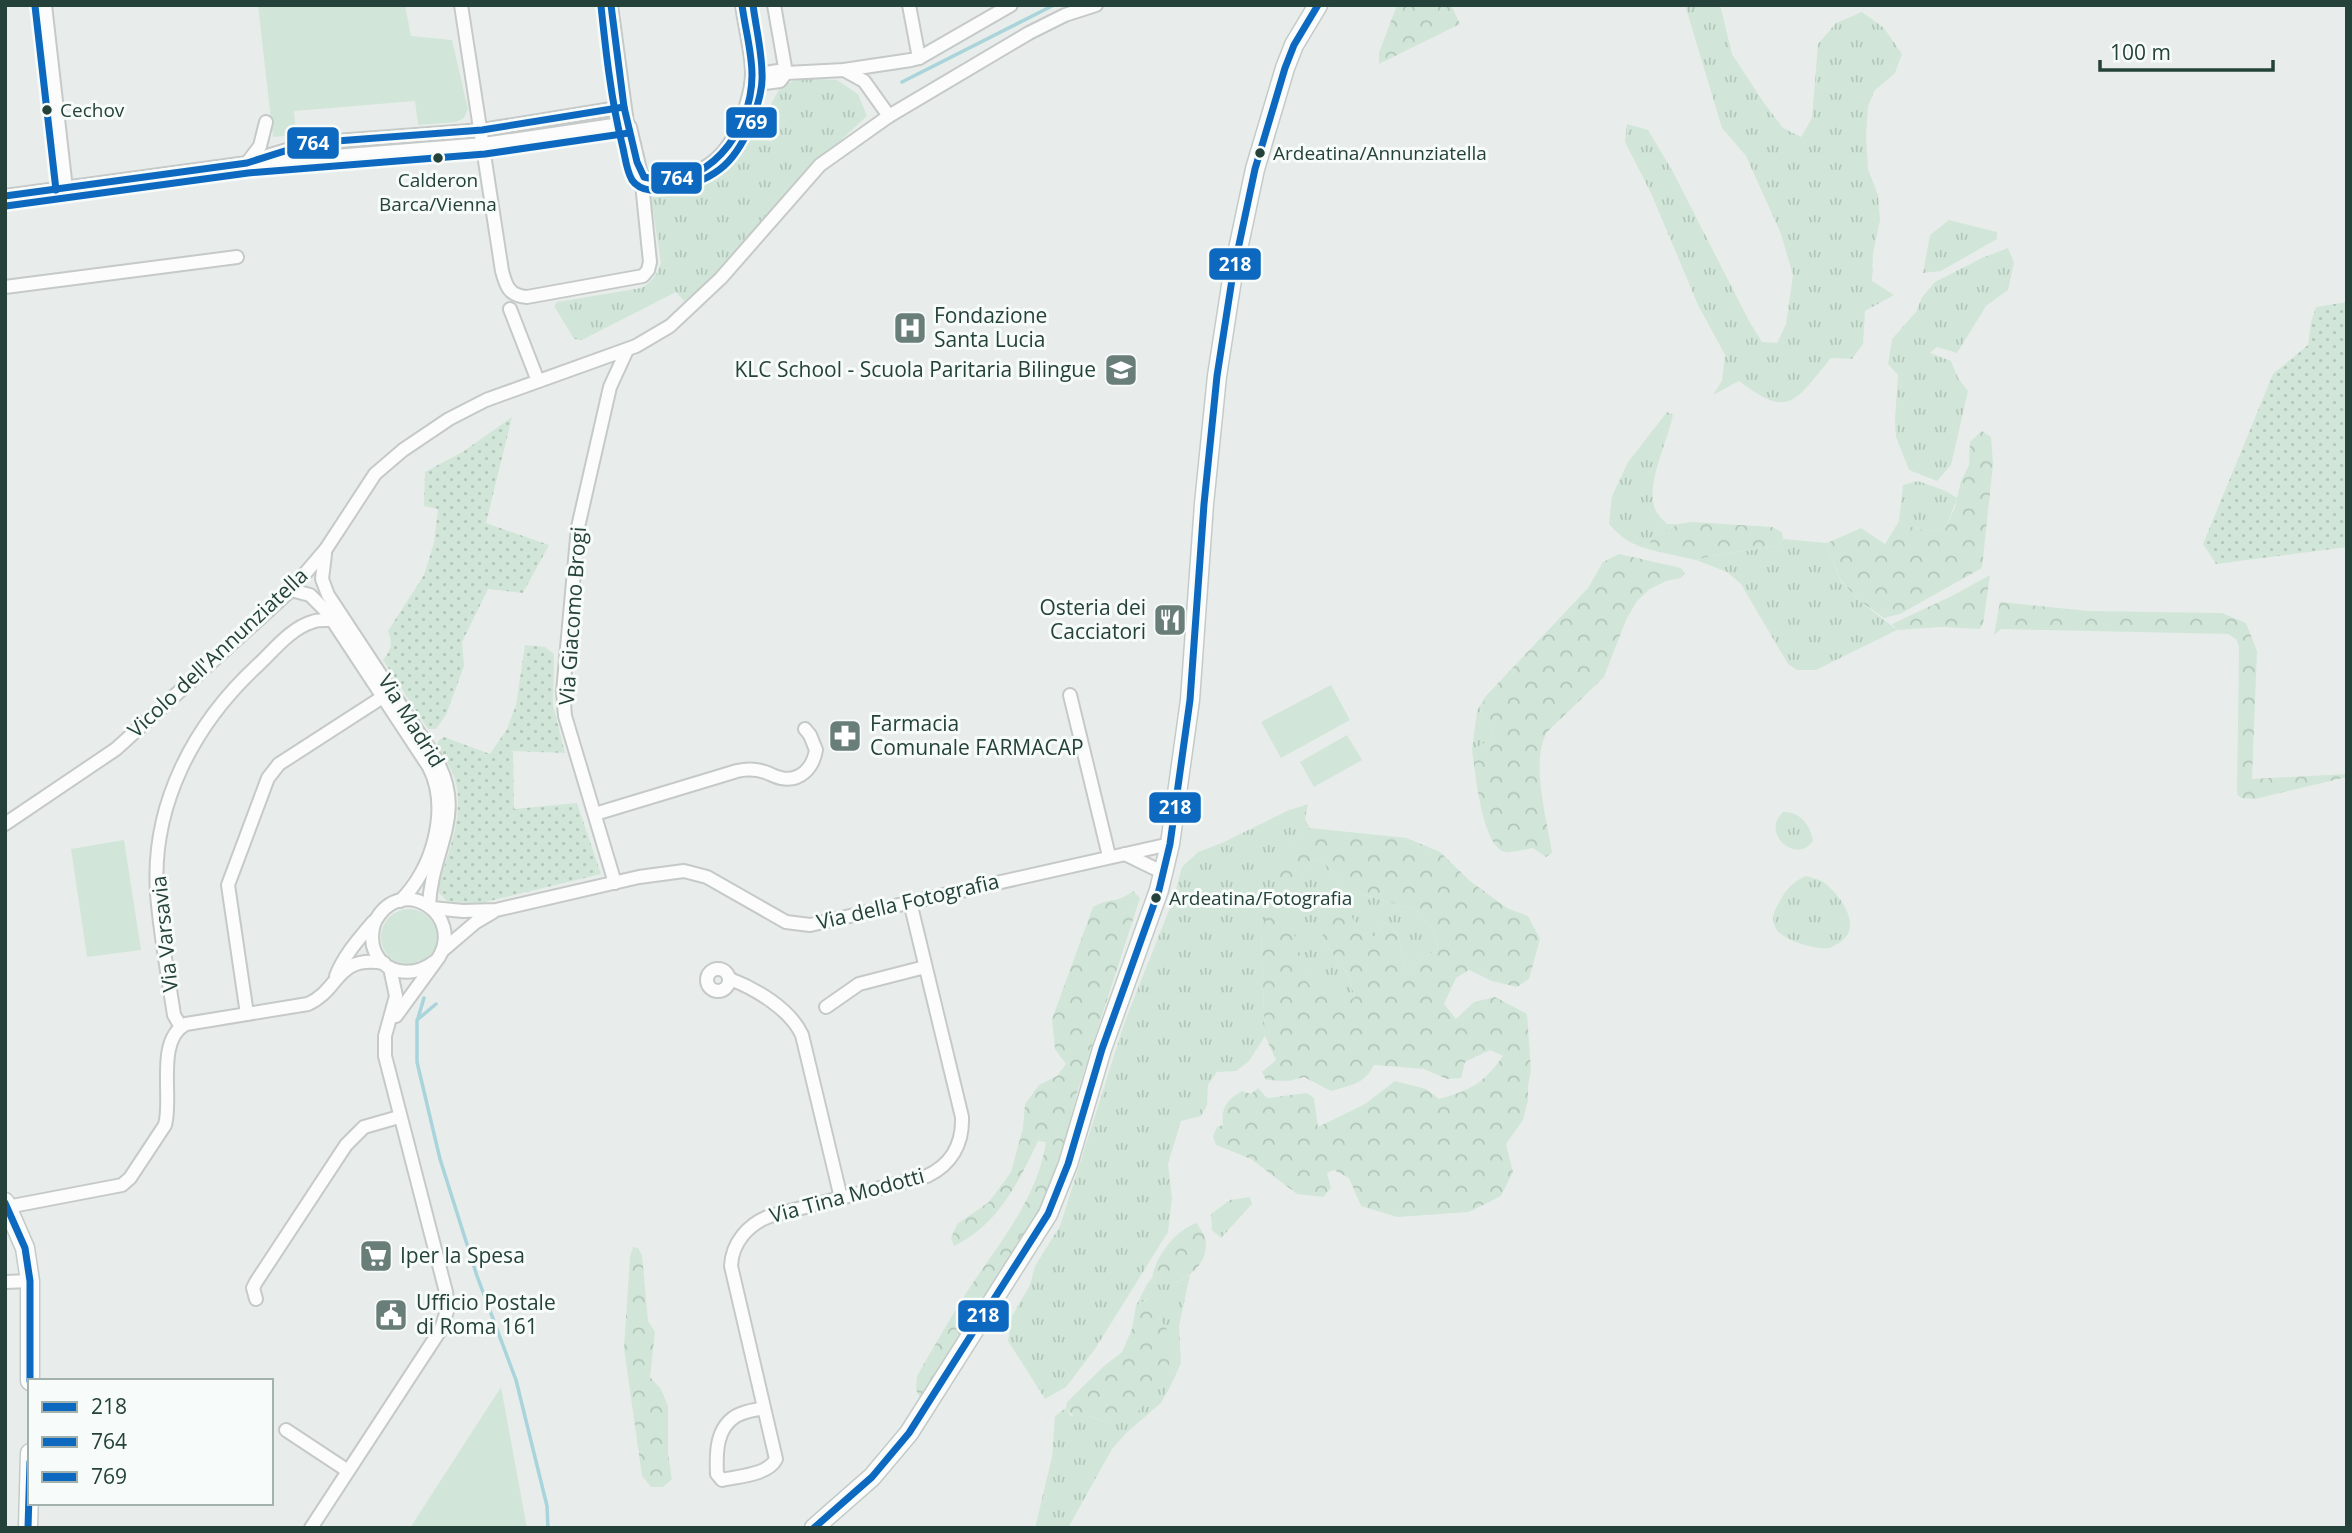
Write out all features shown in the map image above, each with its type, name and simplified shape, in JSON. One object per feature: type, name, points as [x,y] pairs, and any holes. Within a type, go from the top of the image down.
[{"type":"main road","points":[[814,1528],[872,1477],[909,1433],[1048,1214],[1068,1164],[1102,1049],[1164,873],[1190,700],[1204,504],[1217,376],[1233,273],[1255,169],[1285,68],[1318,5]]},
{"type":"main road","points":[[6,1206],[24,1248],[30,1281],[30,1379]]},
{"type":"main road","points":[[28,1528],[29,1505]]},
{"type":"street","points":[[45,5],[66,189]]},
{"type":"street","points":[[461,5],[506,287],[515,295],[527,297],[643,276],[648,270],[650,262],[640,174],[624,107],[611,5]]},
{"type":"street","points":[[640,174],[649,180],[695,173],[716,160],[736,135],[752,80],[742,5]]},
{"type":"street","points":[[752,80],[780,81],[786,73],[775,5]]},
{"type":"street","points":[[909,5],[919,58]]},
{"type":"street","points":[[786,73],[844,70],[919,58],[1011,5]]},
{"type":"street","name":"Vicolo dell'Annunziatella","points":[[5,824],[116,749],[291,590],[327,549],[368,483],[403,450],[459,414],[501,394],[627,350],[670,326],[748,249],[807,178],[844,148],[889,116],[1043,26],[1096,5]]},
{"type":"street","points":[[844,70],[864,81],[889,116]]},
{"type":"street","points":[[247,163],[310,143],[482,130],[624,107]]},
{"type":"street","points":[[247,163],[260,146],[266,122]]},
{"type":"street","points":[[5,196],[247,163],[484,144],[627,123]]},
{"type":"street","points":[[5,287],[237,257]]},
{"type":"street","points":[[510,309],[538,381]]},
{"type":"street","name":"Via Giacomo Brogi","points":[[615,883],[565,716],[564,683],[578,527],[610,387],[627,350]]},
{"type":"street","name":"Via Madrid","points":[[327,549],[321,572],[325,588],[429,767],[438,795],[438,821],[424,866],[414,888],[400,901]]},
{"type":"street","name":"Via Madrid","points":[[291,590],[304,592],[316,599],[370,666]]},
{"type":"street","name":"Via Varsavia","points":[[181,1027],[174,1015],[157,883],[161,836],[175,781],[200,732],[242,680],[286,639],[308,623],[333,620]]},
{"type":"street","points":[[247,1014],[228,885],[268,778],[279,764],[388,694]]},
{"type":"street","name":"Via Madrid","points":[[388,694],[438,762],[448,788],[449,819],[430,885],[430,907]]},
{"type":"street","points":[[1070,695],[1109,856]]},
{"type":"street","points":[[595,814],[737,771],[750,769],[781,779],[797,778],[810,768],[816,750],[805,729]]},
{"type":"street","name":"Via della Fotografia","points":[[430,907],[463,911],[502,909],[667,872],[690,872],[707,877],[786,922],[810,925],[1170,844]]},
{"type":"street","points":[[1125,854],[1164,873]]},
{"type":"street","points":[[6,1206],[122,1185],[130,1178],[166,1125],[166,1062],[174,1038],[181,1027],[308,1004],[322,995],[349,952],[376,919],[388,906],[400,901],[412,900],[430,907],[443,925],[445,936],[438,957],[422,971],[406,973],[387,966],[360,962],[348,967],[335,978]]},
{"type":"street","name":"Via Tina Modotti","points":[[764,1408],[736,1416],[723,1431],[717,1443],[716,1457],[717,1474],[722,1480],[760,1471],[774,1464],[776,1459],[764,1408],[732,1272],[733,1255],[746,1231],[757,1221],[927,1176],[946,1164],[959,1144],[962,1118],[910,902]]},
{"type":"street","name":"Via della Fotografia","points":[[388,1028],[438,957],[476,922],[502,909]]},
{"type":"street","points":[[311,1528],[441,1329],[448,1308],[385,1056],[384,1041],[396,996],[395,984],[387,966],[375,952],[373,927],[376,919]]},
{"type":"street","points":[[826,1007],[859,984],[925,967]]},
{"type":"street","points":[[730,979],[757,993],[783,1011],[797,1025],[802,1035],[841,1198]]},
{"type":"street","points":[[256,1299],[253,1288],[256,1282],[346,1145],[364,1128],[400,1117]]},
{"type":"street","points":[[5,1282],[30,1281]]},
{"type":"street","points":[[286,1430],[348,1471]]},
{"type":"green space","points":[[258,5],[405,5],[411,36],[452,40],[468,109],[464,118],[456,122],[418,125],[415,101],[294,111],[296,135],[273,137]]},
{"type":"green space","points":[[1397,5],[1451,5],[1460,24],[1379,64],[1379,53]]},
{"type":"green space","points":[[1685,5],[1720,5],[1732,54],[1783,128],[1801,137],[1812,118],[1818,44],[1836,23],[1862,12],[1884,28],[1902,54],[1895,73],[1874,91],[1868,107],[1866,136],[1868,169],[1878,195],[1880,220],[1873,253],[1872,281],[1894,295],[1865,311],[1863,344],[1852,359],[1831,358],[1809,385],[1791,400],[1770,400],[1739,381],[1713,395],[1722,381],[1725,355],[1698,305],[1651,193],[1625,142],[1627,124],[1648,130],[1673,172],[1749,321],[1762,342],[1777,343],[1786,324],[1793,275],[1781,234],[1746,156],[1722,128]]},
{"type":"green space","points":[[802,78],[837,80],[858,94],[867,116],[797,181],[767,219],[699,290],[684,301],[676,292],[582,340],[574,339],[554,306],[557,302],[641,288],[651,281],[661,263],[651,198],[654,193],[685,188],[709,179],[728,162],[745,135],[772,141],[774,134],[771,104],[781,86]]},
{"type":"green space","points":[[1949,220],[1997,232],[1997,239],[1941,271],[1923,273],[1930,235]]},
{"type":"green space","points":[[2008,248],[2014,263],[2008,290],[1986,306],[1957,353],[1937,347],[1930,353],[1951,361],[1958,378],[1968,391],[1951,465],[1937,481],[1909,470],[1896,437],[1898,375],[1888,364],[1892,339],[1916,312],[1922,297],[1935,282]]},
{"type":"green space","points":[[2347,302],[2347,547],[2216,564],[2203,544],[2273,374],[2308,345],[2316,307]]},
{"type":"green space","points":[[1667,412],[1673,415],[1655,477],[1653,501],[1656,511],[1667,524],[1679,524],[1652,537],[1650,543],[1655,551],[1629,542],[1609,524],[1612,496],[1628,462]]},
{"type":"green space","points":[[512,417],[486,523],[549,545],[523,593],[488,589],[462,642],[464,666],[446,715],[436,729],[428,729],[383,660],[390,647],[388,631],[424,575],[434,543],[438,509],[424,506],[425,472],[464,451]]},
{"type":"green space","points":[[1982,431],[1991,437],[1993,464],[1982,568],[1900,614],[1884,618],[1857,599],[1840,579],[1827,543],[1861,528],[1885,544],[1899,521],[1922,530],[1946,528],[1969,465],[1970,442]]},
{"type":"green space","points":[[1918,481],[1957,498],[1946,528],[1922,530],[1899,521],[1903,485]]},
{"type":"green space","points":[[1692,522],[1772,527],[1782,532],[1783,539],[1777,546],[1696,560],[1655,551],[1650,543],[1652,537],[1679,524]]},
{"type":"green space","points":[[1783,539],[1827,543],[1840,580],[1857,599],[1897,630],[1816,670],[1797,670],[1788,664],[1741,584],[1727,572],[1696,560],[1777,546]]},
{"type":"green space","points":[[1619,554],[1681,568],[1685,573],[1681,578],[1666,581],[1650,589],[1637,601],[1626,620],[1604,677],[1547,732],[1542,745],[1540,775],[1552,853],[1546,857],[1533,848],[1506,852],[1498,848],[1485,824],[1475,774],[1472,750],[1488,741],[1493,734],[1491,725],[1482,713],[1485,697],[1588,588],[1603,562]]},
{"type":"green space","points":[[1990,575],[1980,629],[1942,627],[1897,630],[1892,624],[1954,595]]},
{"type":"green space","points":[[2000,602],[2089,611],[2222,613],[2246,623],[2257,651],[2252,779],[2347,774],[2347,777],[2255,799],[2241,798],[2237,794],[2239,647],[2236,639],[2228,634],[2001,629],[1994,635]]},
{"type":"green space","points":[[525,645],[545,647],[554,654],[553,705],[565,753],[513,751],[514,809],[577,803],[601,874],[477,904],[447,901],[439,893],[438,886],[454,834],[458,793],[455,779],[437,745],[444,737],[490,754],[507,729],[516,705]]},
{"type":"green space","points":[[1331,685],[1350,720],[1281,758],[1261,722]]},
{"type":"green space","points":[[1485,697],[1481,712],[1491,725],[1493,734],[1488,741],[1472,750],[1477,711]]},
{"type":"green space","points":[[1347,735],[1362,760],[1314,787],[1300,762]]},
{"type":"green space","points":[[1308,804],[1305,819],[1310,828],[1289,848],[1301,879],[1310,862],[1321,858],[1345,889],[1416,910],[1432,929],[1438,948],[1407,971],[1397,933],[1385,922],[1375,937],[1359,931],[1323,940],[1348,975],[1355,998],[1344,1004],[1309,985],[1304,969],[1261,932],[1265,1036],[1249,1061],[1236,1071],[1217,1072],[1208,1085],[1207,1105],[1201,1116],[1181,1121],[1168,1164],[1172,1198],[1168,1232],[1095,1349],[1066,1387],[1045,1399],[1008,1341],[1012,1316],[1030,1285],[1035,1266],[1060,1226],[1125,1021],[1173,900],[1182,867],[1198,852]]},
{"type":"green space","points":[[1783,812],[1795,814],[1807,825],[1813,841],[1806,848],[1790,848],[1778,837],[1777,820]]},
{"type":"green space","points":[[1310,828],[1407,838],[1440,852],[1470,881],[1507,908],[1528,916],[1540,939],[1529,979],[1517,987],[1492,981],[1469,970],[1456,978],[1444,1004],[1456,1019],[1474,1002],[1495,997],[1527,1014],[1531,1070],[1528,1100],[1523,1120],[1506,1144],[1513,1172],[1501,1196],[1469,1212],[1397,1217],[1361,1206],[1349,1178],[1334,1170],[1327,1173],[1331,1188],[1323,1197],[1297,1194],[1251,1159],[1216,1145],[1213,1136],[1217,1127],[1223,1125],[1226,1105],[1242,1091],[1251,1094],[1258,1088],[1267,1098],[1307,1093],[1314,1098],[1318,1127],[1365,1104],[1395,1081],[1426,1089],[1439,1099],[1460,1092],[1482,1080],[1503,1056],[1490,1050],[1465,1062],[1461,1078],[1447,1079],[1424,1069],[1374,1065],[1366,1077],[1331,1091],[1304,1077],[1289,1081],[1266,1080],[1262,1072],[1276,1060],[1265,1036],[1261,932],[1267,913],[1277,909],[1289,917],[1309,985],[1321,981],[1332,987],[1344,1004],[1355,997],[1348,975],[1323,940],[1322,922],[1332,910],[1352,917],[1359,931],[1375,937],[1385,922],[1397,933],[1407,971],[1438,948],[1432,929],[1416,910],[1345,889],[1321,858],[1310,862],[1301,879],[1289,888],[1278,878],[1289,848]]},
{"type":"green space","points":[[124,840],[141,950],[87,957],[71,849]]},
{"type":"green space","points":[[1806,876],[1829,886],[1847,910],[1850,928],[1839,943],[1830,948],[1799,943],[1778,932],[1775,927],[1774,915],[1782,897],[1792,884]]},
{"type":"green space","points":[[1133,891],[1140,898],[1077,1093],[1057,1176],[1037,1219],[921,1400],[916,1390],[917,1376],[966,1293],[1015,1221],[1042,1163],[1046,1142],[1038,1141],[1014,1187],[983,1227],[954,1246],[951,1238],[957,1224],[989,1202],[1011,1172],[1023,1128],[1025,1104],[1039,1085],[1057,1076],[1066,1064],[1055,1049],[1052,1019],[1093,907],[1122,898]]},
{"type":"green space","points":[[404,909],[414,909],[429,917],[435,926],[435,948],[429,957],[414,965],[404,965],[386,953],[381,942],[381,932],[393,914]]},
{"type":"green space","points":[[1250,1197],[1252,1204],[1221,1238],[1212,1230],[1211,1214],[1230,1200]]},
{"type":"green space","points":[[1197,1223],[1204,1236],[1206,1248],[1199,1265],[1192,1273],[1175,1282],[1156,1284],[1152,1278],[1162,1253],[1181,1231]]},
{"type":"green space","points":[[633,1247],[638,1248],[642,1255],[648,1321],[655,1332],[650,1377],[661,1389],[668,1406],[668,1454],[672,1479],[663,1487],[651,1487],[642,1476],[624,1348],[630,1257]]},
{"type":"green space","points":[[1190,1275],[1179,1326],[1181,1363],[1161,1403],[1112,1449],[1068,1528],[1035,1528],[1052,1457],[1055,1416],[1066,1408],[1071,1416],[1089,1416],[1109,1424],[1166,1328],[1149,1298],[1136,1306],[1147,1284],[1152,1278],[1156,1284],[1178,1282]]},
{"type":"green space","points":[[1150,1298],[1159,1307],[1158,1317],[1166,1328],[1173,1349],[1165,1380],[1135,1415],[1109,1424],[1090,1416],[1075,1418],[1066,1408],[1067,1402],[1122,1352],[1132,1329],[1136,1306]]},
{"type":"green space","points":[[501,1387],[527,1528],[410,1528]]},
{"type":"waterway","points":[[902,82],[1054,5]]},
{"type":"waterway","points":[[418,1018],[424,998]]},
{"type":"waterway","points":[[436,1004],[417,1020],[417,1062],[440,1159],[477,1276],[516,1380],[547,1506],[548,1528]]},
{"type":"transit line","name":"764","points":[[611,5],[624,107],[637,162],[644,177],[666,180],[687,176],[705,167],[721,154],[744,117],[752,75],[742,5]]},
{"type":"transit line","name":"769","points":[[601,6],[612,93],[628,172],[635,184],[656,191],[688,185],[714,174],[741,145],[754,116],[762,85],[761,57],[753,5]]},
{"type":"transit line","name":"218","points":[[814,1528],[872,1477],[909,1433],[1048,1214],[1068,1164],[1102,1049],[1159,890],[1170,844],[1190,700],[1204,504],[1217,376],[1233,273],[1255,169],[1285,68],[1294,45],[1318,5]]},
{"type":"transit line","name":"769","points":[[35,6],[56,190]]},
{"type":"transit line","name":"764","points":[[5,196],[247,163],[310,143],[482,130],[624,107]]},
{"type":"transit line","name":"769","points":[[6,206],[248,173],[485,154],[629,133]]},
{"type":"transit line","name":"764","points":[[5,1203],[25,1248],[30,1281],[30,1379]]},
{"type":"transit line","name":"764","points":[[28,1528],[29,1505]]},
{"type":"place","name":"Cechov","points":[[47,110]]},
{"type":"place","name":"Ardeatina/Annunziatella","points":[[1260,153]]},
{"type":"place","name":"Calderon Barca/Vienna","points":[[438,158]]},
{"type":"place","name":"Fondazione Santa Lucia","points":[[910,328]]},
{"type":"place","name":"KLC School - Scuola Paritaria Bilingue","points":[[1121,370]]},
{"type":"place","name":"Osteria dei Cacciatori","points":[[1170,620]]},
{"type":"place","name":"Farmacia Comunale FARMACAP","points":[[845,736]]},
{"type":"place","name":"Ardeatina/Fotografia","points":[[1156,898]]},
{"type":"place","name":"Iper la Spesa","points":[[376,1256]]},
{"type":"place","name":"Ufficio Postale di Roma 161","points":[[391,1315]]}]
